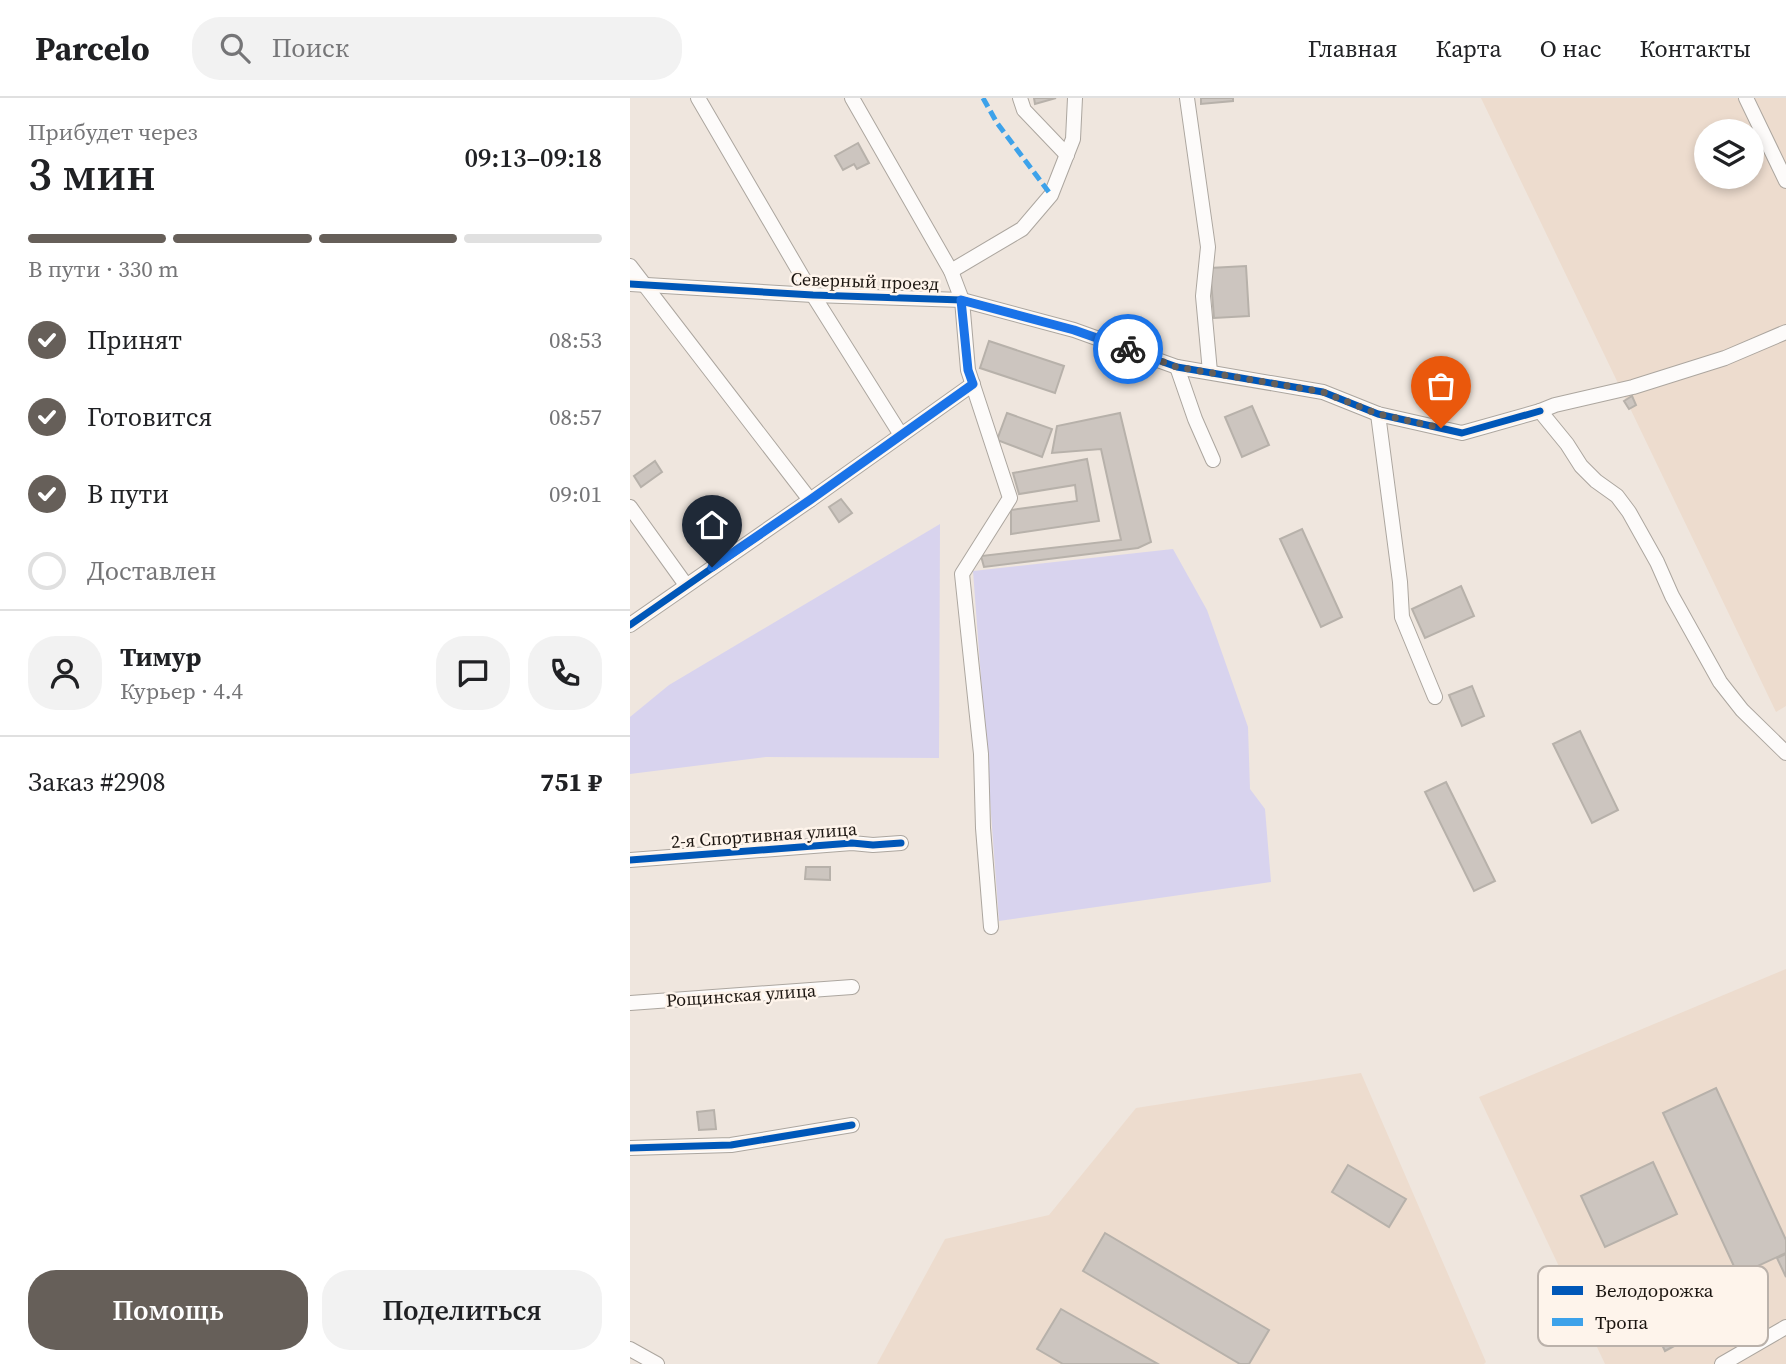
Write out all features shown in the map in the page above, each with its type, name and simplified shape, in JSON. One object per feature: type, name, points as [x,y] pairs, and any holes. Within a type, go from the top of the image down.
[{"type":"street","points":[[698,98],[813,295],[901,435]]},
{"type":"street","points":[[852,98],[951,271],[961,300],[968,370],[1010,498],[962,574],[981,754],[983,828],[991,927]]},
{"type":"street","points":[[1020,98],[1024,110],[1067,155]]},
{"type":"street","points":[[951,271],[1022,229],[1051,195],[1073,138],[1076,98]]},
{"type":"street","points":[[1187,98],[1208,247],[1203,296],[1210,372]]},
{"type":"street","points":[[1746,98],[1786,181]]},
{"type":"street","points":[[630,266],[637,284],[810,500]]},
{"type":"street","name":"Северный проезд","points":[[637,284],[813,295],[961,300],[1074,330],[1177,367],[1323,392],[1378,414],[1462,433],[1555,405],[1633,387],[1725,358],[1786,332]]},
{"type":"street","points":[[1177,367],[1213,460]]},
{"type":"street","points":[[630,625],[973,384]]},
{"type":"street","points":[[1540,411],[1581,466],[1595,481],[1618,496],[1720,682],[1742,710],[1786,753]]},
{"type":"street","points":[[1378,414],[1400,582],[1402,618],[1435,697]]},
{"type":"street","points":[[630,507],[686,585]]},
{"type":"street","name":"2-я Спортивная улица","points":[[630,860],[852,843],[901,844]]},
{"type":"street","name":"Рощинская улица","points":[[630,1003],[852,987]]},
{"type":"street","points":[[630,1148],[730,1145],[852,1125]]},
{"type":"street","points":[[1768,1338],[1786,1328]]},
{"type":"street","points":[[1721,1364],[1754,1346]]},
{"type":"street","points":[[630,1349],[657,1364]]},
{"type":"shaded area","points":[[1481,98],[1786,98],[1786,706],[1776,712]]},
{"type":"shaded area","points":[[940,524],[939,758],[766,757],[630,774],[630,717],[669,685]]},
{"type":"shaded area","points":[[1173,549],[1207,610],[1248,727],[1250,789],[1265,809],[1271,882],[999,921],[973,571]]},
{"type":"shaded area","points":[[1786,969],[1786,1364],[1605,1364],[1597,1346],[1768,1346],[1768,1266],[1559,1266],[1479,1097]]},
{"type":"shaded area","points":[[1361,1073],[1486,1362],[1484,1364],[877,1364],[945,1239],[1049,1215],[1136,1108]]},
{"type":"building","points":[[1034,98],[1056,98],[1035,104]]},
{"type":"building","points":[[1201,98],[1233,98],[1233,101],[1201,104]]},
{"type":"building","points":[[858,143],[869,163],[857,169],[854,164],[843,170],[835,156]]},
{"type":"building","points":[[1246,266],[1249,316],[1214,318],[1210,268]]},
{"type":"building","points":[[989,341],[1064,366],[1055,393],[980,368]]},
{"type":"building","points":[[1632,396],[1636,405],[1629,409],[1624,401]]},
{"type":"building","points":[[1252,406],[1269,445],[1242,457],[1225,417]]},
{"type":"building","points":[[1007,413],[1052,429],[1042,457],[997,440]]},
{"type":"building","points":[[1120,413],[1151,542],[1138,548],[984,567],[981,556],[1121,540],[1101,449],[1052,453],[1057,426]]},
{"type":"building","points":[[1087,459],[1099,521],[1011,534],[1011,510],[1077,501],[1075,485],[1019,494],[1013,473]]},
{"type":"building","points":[[655,461],[662,472],[641,487],[634,476]]},
{"type":"building","points":[[841,499],[852,513],[839,522],[829,507]]},
{"type":"building","points":[[1302,529],[1342,617],[1321,627],[1280,539]]},
{"type":"building","points":[[1461,586],[1474,616],[1425,638],[1412,609]]},
{"type":"building","points":[[1472,686],[1484,716],[1462,726],[1449,695]]},
{"type":"building","points":[[1580,731],[1618,810],[1592,823],[1553,744]]},
{"type":"building","points":[[1446,782],[1495,881],[1474,891],[1425,792]]},
{"type":"building","points":[[806,867],[830,867],[830,880],[805,879]]},
{"type":"building","points":[[1716,1088],[1786,1240],[1786,1253],[1758,1266],[1734,1266],[1663,1113]]},
{"type":"building","points":[[714,1110],[716,1129],[699,1130],[697,1112]]},
{"type":"building","points":[[1653,1162],[1677,1214],[1605,1247],[1581,1196]]},
{"type":"building","points":[[1348,1165],[1406,1199],[1389,1227],[1332,1192]]},
{"type":"building","points":[[1105,1233],[1269,1330],[1249,1364],[1240,1364],[1083,1271]]},
{"type":"building","points":[[1786,1254],[1786,1277],[1777,1258]]},
{"type":"building","points":[[1061,1309],[1158,1364],[1063,1364],[1037,1349]]},
{"type":"marked path","points":[[983,98],[997,123],[1051,195]]},
{"type":"cycle path","points":[[630,284],[813,295],[962,300],[1074,330],[1177,367],[1323,392],[1378,414],[1462,433],[1540,411]]},
{"type":"cycle path","points":[[630,625],[973,384]]},
{"type":"cycle path","points":[[630,860],[852,843],[901,843]]},
{"type":"cycle path","points":[[630,1148],[731,1145],[852,1125]]},
{"type":"way so far","points":[[1128,349],[1177,367],[1323,392],[1378,414],[1441,428]]},
{"type":"route","points":[[712,567],[973,384],[968,370],[961,300],[1074,330],[1128,349]]}]
